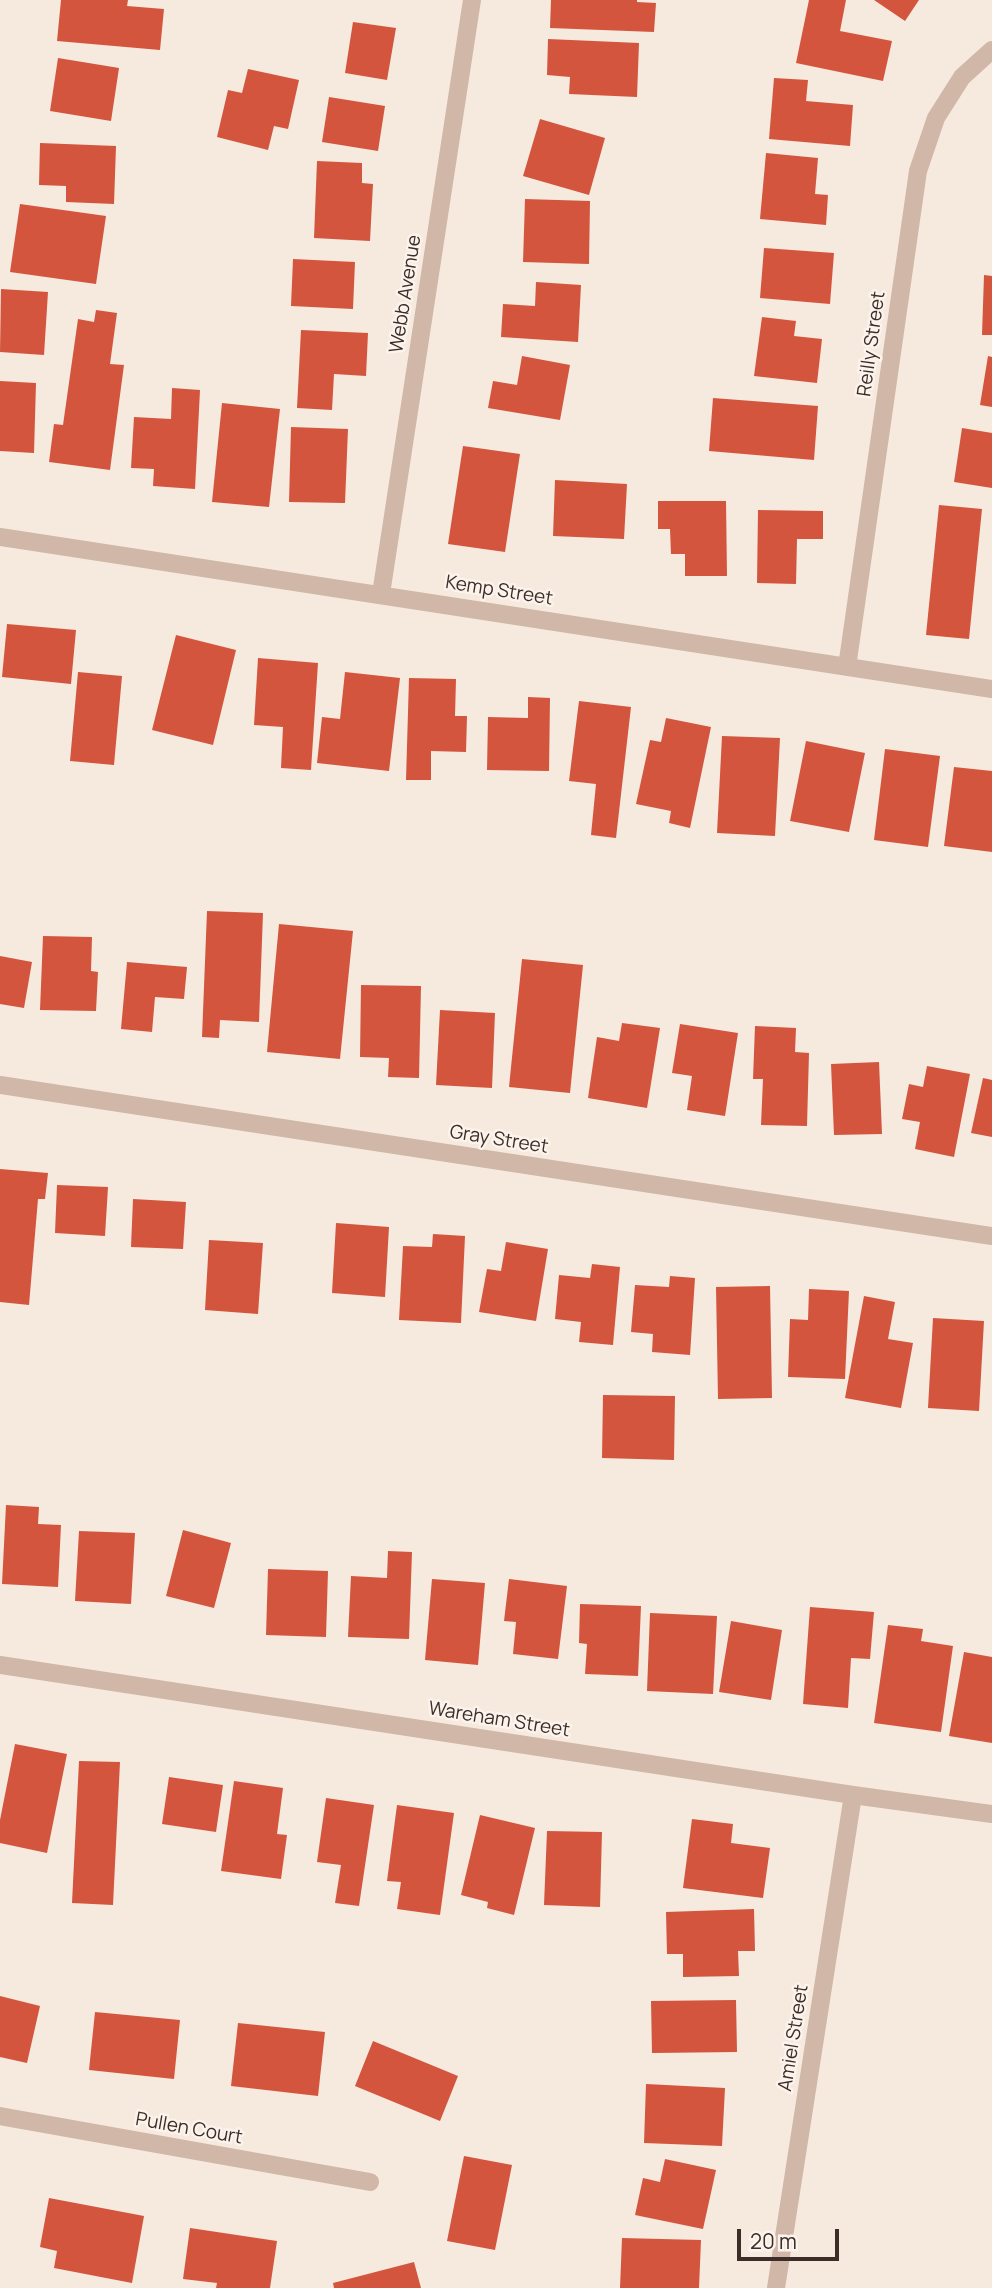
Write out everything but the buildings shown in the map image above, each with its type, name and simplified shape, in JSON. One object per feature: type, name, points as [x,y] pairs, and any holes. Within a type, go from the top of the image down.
[{"type":"street","name":"Webb Avenue","points":[[381,593],[472,0]]},
{"type":"street","name":"Reilly Street","points":[[847,667],[918,170],[936,118],[961,77],[992,50]]},
{"type":"street","name":"Kemp Street","points":[[0,537],[992,688]]},
{"type":"street","name":"Gray Street","points":[[0,1085],[992,1236]]},
{"type":"street","name":"Wareham Street","points":[[0,1665],[992,1814]]},
{"type":"street","name":"Amiel Street","points":[[776,2288],[853,1795]]},
{"type":"street","name":"Pullen Court","points":[[0,2116],[370,2182]]}]
